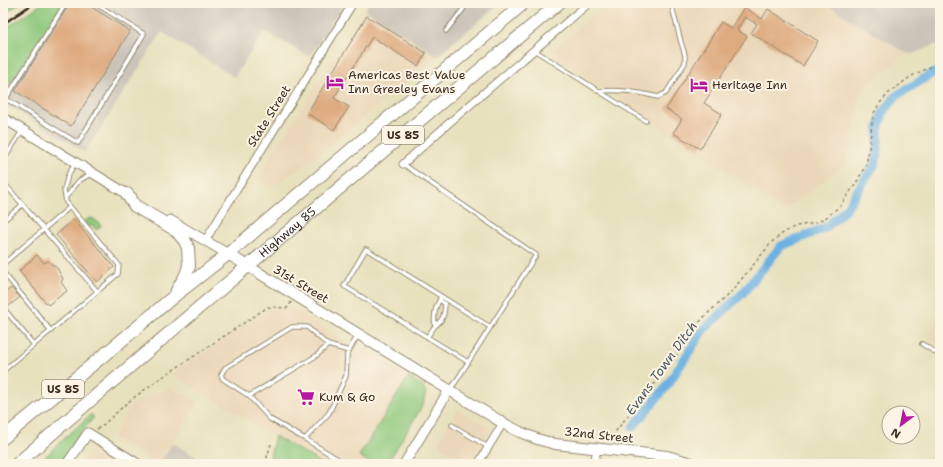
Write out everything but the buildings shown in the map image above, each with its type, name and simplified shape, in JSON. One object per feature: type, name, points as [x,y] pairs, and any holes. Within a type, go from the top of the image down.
[{"type":"highway","name":"Highway 85","points":[[3,437],[121,341],[173,296],[228,254],[524,3]]},
{"type":"highway","name":"Highway 85","points":[[17,464],[247,266],[559,3]]},
{"type":"highway","points":[[127,194],[135,206],[176,230],[185,241],[188,248],[189,266],[186,275],[173,296]]},
{"type":"main road","name":"31st Street","points":[[228,254],[503,423]]},
{"type":"main road","name":"32nd Street","points":[[503,423],[537,439],[555,444],[667,456],[695,464]]},
{"type":"street","name":"State Street","points":[[205,241],[353,3]]},
{"type":"street","points":[[403,164],[589,3]]},
{"type":"street","name":"31st Street","points":[[3,118],[228,254]]},
{"type":"street","points":[[404,464],[449,390]]},
{"type":"street","points":[[478,464],[503,423]]},
{"type":"street","points":[[67,464],[88,433],[138,464]]},
{"type":"street","points":[[594,464],[597,449]]},
{"type":"lane","points":[[3,103],[66,3]]},
{"type":"lane","points":[[6,99],[78,143],[144,34],[95,3]]},
{"type":"lane","points":[[446,31],[468,3]]},
{"type":"lane","points":[[599,91],[614,90],[658,97],[666,93],[685,63],[685,55],[671,3]]},
{"type":"lane","points":[[534,50],[646,121]]},
{"type":"lane","points":[[3,161],[23,130]]},
{"type":"lane","points":[[3,370],[118,274],[119,265],[66,202],[64,190],[65,186],[68,175],[76,162]]},
{"type":"lane","points":[[403,164],[536,255],[449,390]]},
{"type":"lane","points":[[66,197],[80,181],[93,173]]},
{"type":"lane","points":[[3,182],[97,291]]},
{"type":"lane","points":[[3,221],[22,205]]},
{"type":"lane","points":[[3,264],[70,207]]},
{"type":"lane","points":[[82,229],[86,225]]},
{"type":"lane","points":[[90,239],[94,235]]},
{"type":"lane","points":[[60,248],[64,244]]},
{"type":"lane","points":[[98,248],[102,245]]},
{"type":"lane","points":[[468,362],[344,286],[366,248],[441,298],[490,327]]},
{"type":"lane","points":[[68,258],[72,254]]},
{"type":"lane","points":[[107,259],[111,255]]},
{"type":"lane","points":[[76,267],[80,264]]},
{"type":"lane","points":[[3,272],[51,331]]},
{"type":"lane","points":[[85,278],[90,274]]},
{"type":"lane","points":[[435,326],[434,319],[437,304],[441,298]]},
{"type":"lane","points":[[427,337],[435,326],[441,321],[445,304],[441,298]]},
{"type":"lane","points":[[5,310],[34,345]]},
{"type":"lane","points":[[346,464],[270,419],[249,396],[222,379],[221,375],[225,368],[292,327],[306,327],[328,345],[349,351]]},
{"type":"lane","points":[[305,439],[329,413],[346,376],[347,354],[359,334]]},
{"type":"lane","points":[[922,344],[940,355]]},
{"type":"lane","points":[[249,396],[316,356],[328,345]]},
{"type":"lane","points":[[452,425],[488,448]]},
{"type":"path","points":[[608,450],[611,438],[639,401],[674,361],[693,330],[706,315],[731,292],[772,242],[796,226],[814,223],[824,219],[840,206],[855,185],[866,165],[874,113],[888,93],[910,77],[932,66],[940,64]]},
{"type":"path","points":[[88,433],[102,426],[128,402],[155,382],[268,307],[287,308],[291,300]]},
{"type":"path","points":[[265,464],[271,444]]},
{"type":"shaded area","points":[[63,3],[344,3],[309,57],[265,31],[234,77],[162,32],[85,152],[3,102],[3,88],[14,79]]},
{"type":"shaded area","points":[[369,3],[501,3],[437,56],[365,10]]},
{"type":"shaded area","points":[[608,3],[824,3],[906,53],[860,92],[847,163],[783,211],[612,94],[555,57],[557,53],[554,51],[557,46]]},
{"type":"shaded area","points":[[824,3],[940,3],[940,43],[912,54],[906,53]]},
{"type":"shaded area","points":[[365,10],[437,56],[307,164],[270,188],[256,179]]},
{"type":"shaded area","points":[[292,308],[341,339],[366,350],[409,376],[359,455],[372,464],[323,464],[171,374],[270,309]]},
{"type":"shaded area","points":[[940,316],[940,346],[926,338]]},
{"type":"shaded area","points":[[170,387],[198,402],[159,464],[155,464],[113,438],[130,406]]},
{"type":"shaded area","points":[[457,409],[491,429],[470,464],[437,444]]},
{"type":"shaded area","points":[[173,443],[207,464],[159,464]]},
{"type":"shaded area","points":[[95,452],[103,454],[119,464],[79,464],[88,453]]},
{"type":"green space","points":[[3,3],[20,3],[3,15]]},
{"type":"green space","points":[[43,3],[63,3],[14,79],[3,88],[3,30]]},
{"type":"green space","points":[[92,218],[101,226],[96,230],[92,225],[88,228],[84,223],[86,220]]},
{"type":"green space","points":[[409,376],[422,386],[426,392],[423,405],[391,457],[392,461],[387,464],[372,464],[359,456]]},
{"type":"green space","points":[[91,414],[94,417],[74,442],[60,464],[37,464]]},
{"type":"green space","points":[[275,436],[323,464],[268,464]]},
{"type":"waterway","name":"Evans Town Ditch","points":[[633,427],[667,386],[703,330],[742,294],[781,246],[825,228],[845,210],[875,164],[878,150],[878,130],[883,113],[896,96],[933,73],[940,71]]},
{"type":"railway","points":[[3,24],[34,3]]},
{"type":"place","name":"Americas Best Value Inn Greeley Evans","points":[[335,82]]},
{"type":"place","name":"Heritage Inn","points":[[699,85]]},
{"type":"place","name":"Kum & Go","points":[[306,397]]}]
